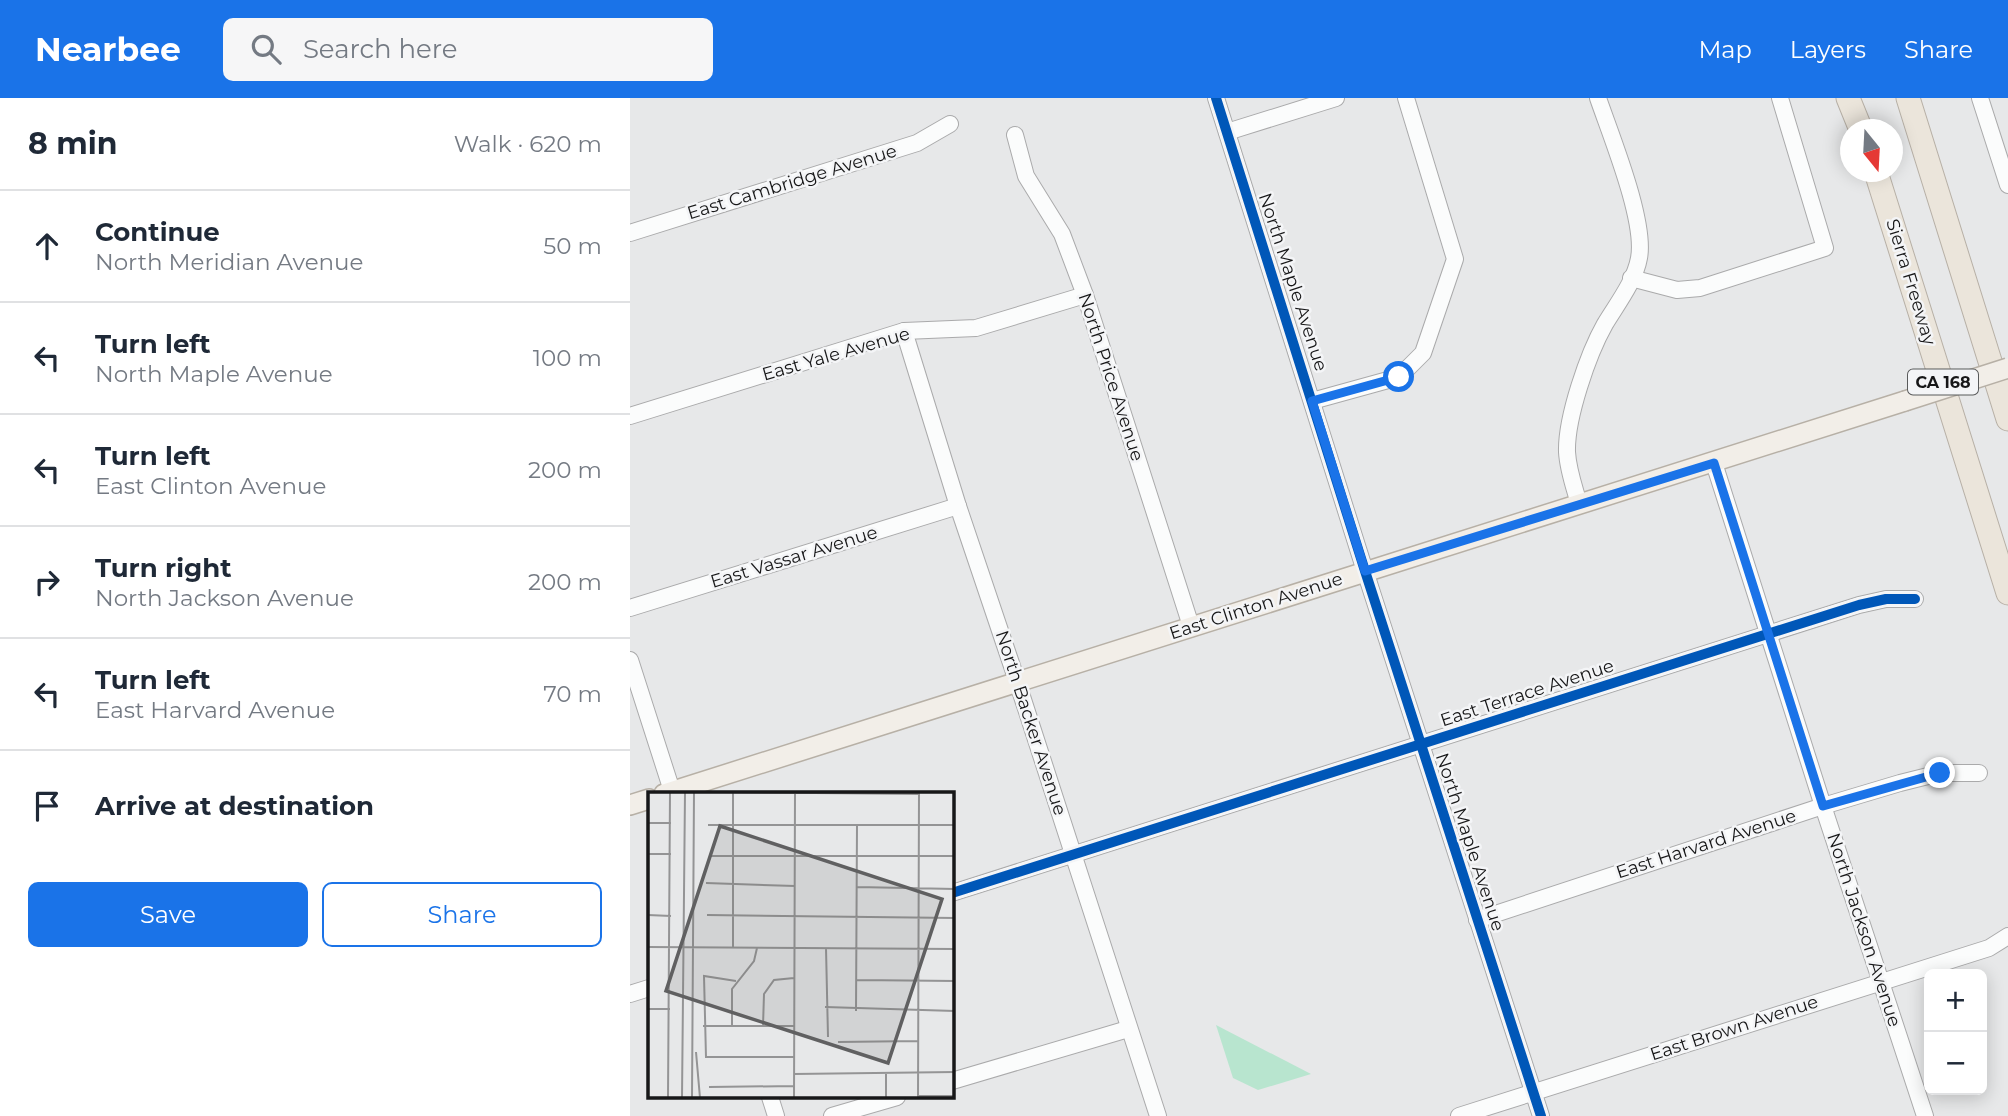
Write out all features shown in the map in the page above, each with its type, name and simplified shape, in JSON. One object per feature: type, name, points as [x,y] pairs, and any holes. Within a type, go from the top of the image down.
[{"type":"highway","points":[[1850,98],[1858,119]]},
{"type":"highway","name":"CA 168","points":[[1909,98],[2008,419]]},
{"type":"highway","name":"Sierra Freeway","points":[[1879,182],[2008,593]]},
{"type":"main road","name":"East Clinton Avenue","points":[[673,792],[2008,368]]},
{"type":"main road","points":[[630,805],[648,799]]},
{"type":"street","name":"North Maple Avenue","points":[[1216,98],[1541,1116]]},
{"type":"street","points":[[1227,132],[1336,98]]},
{"type":"street","points":[[1312,401],[1399,377],[1423,353],[1455,259],[1406,98]]},
{"type":"street","points":[[1579,504],[1570,475],[1567,450],[1569,426],[1593,351],[1639,258],[1640,229],[1598,98]]},
{"type":"street","points":[[1631,278],[1677,290],[1700,288],[1825,248],[1780,98]]},
{"type":"street","points":[[1980,98],[2008,185]]},
{"type":"street","name":"East Cambridge Avenue","points":[[630,233],[917,143],[950,124]]},
{"type":"street","name":"North Price Avenue","points":[[1015,135],[1026,176],[1062,234],[1085,295],[1191,626]]},
{"type":"street","name":"East Yale Avenue","points":[[630,416],[904,331],[976,328],[1085,295]]},
{"type":"street","name":"North Backer Avenue","points":[[904,331],[958,506],[1158,1116]]},
{"type":"street","name":"North Jackson Avenue","points":[[1714,463],[1925,1116]]},
{"type":"street","name":"East Vassar Avenue","points":[[630,608],[958,506]]},
{"type":"street","name":"East Terrace Avenue","points":[[954,892],[1859,605],[1886,599],[1915,599]]},
{"type":"street","points":[[630,660],[670,792]]},
{"type":"street","name":"East Harvard Avenue","points":[[1477,920],[1823,806],[1940,773],[1979,773]]},
{"type":"street","name":"East Brown Avenue","points":[[1459,1116],[1989,948],[2008,936]]},
{"type":"street","points":[[630,994],[648,988]]},
{"type":"street","points":[[954,1080],[1128,1029]]},
{"type":"street","points":[[770,1098],[776,1116]]},
{"type":"street","points":[[832,1116],[894,1098]]},
{"type":"green space","points":[[1216,1025],[1311,1074],[1258,1090],[1233,1078]]},
{"type":"cycle path","points":[[1216,98],[1541,1116]]},
{"type":"cycle path","points":[[954,892],[1859,605],[1886,599],[1915,599]]},
{"type":"route","points":[[1399,377],[1312,401],[1365,571],[1714,463],[1823,806],[1940,773]]}]
